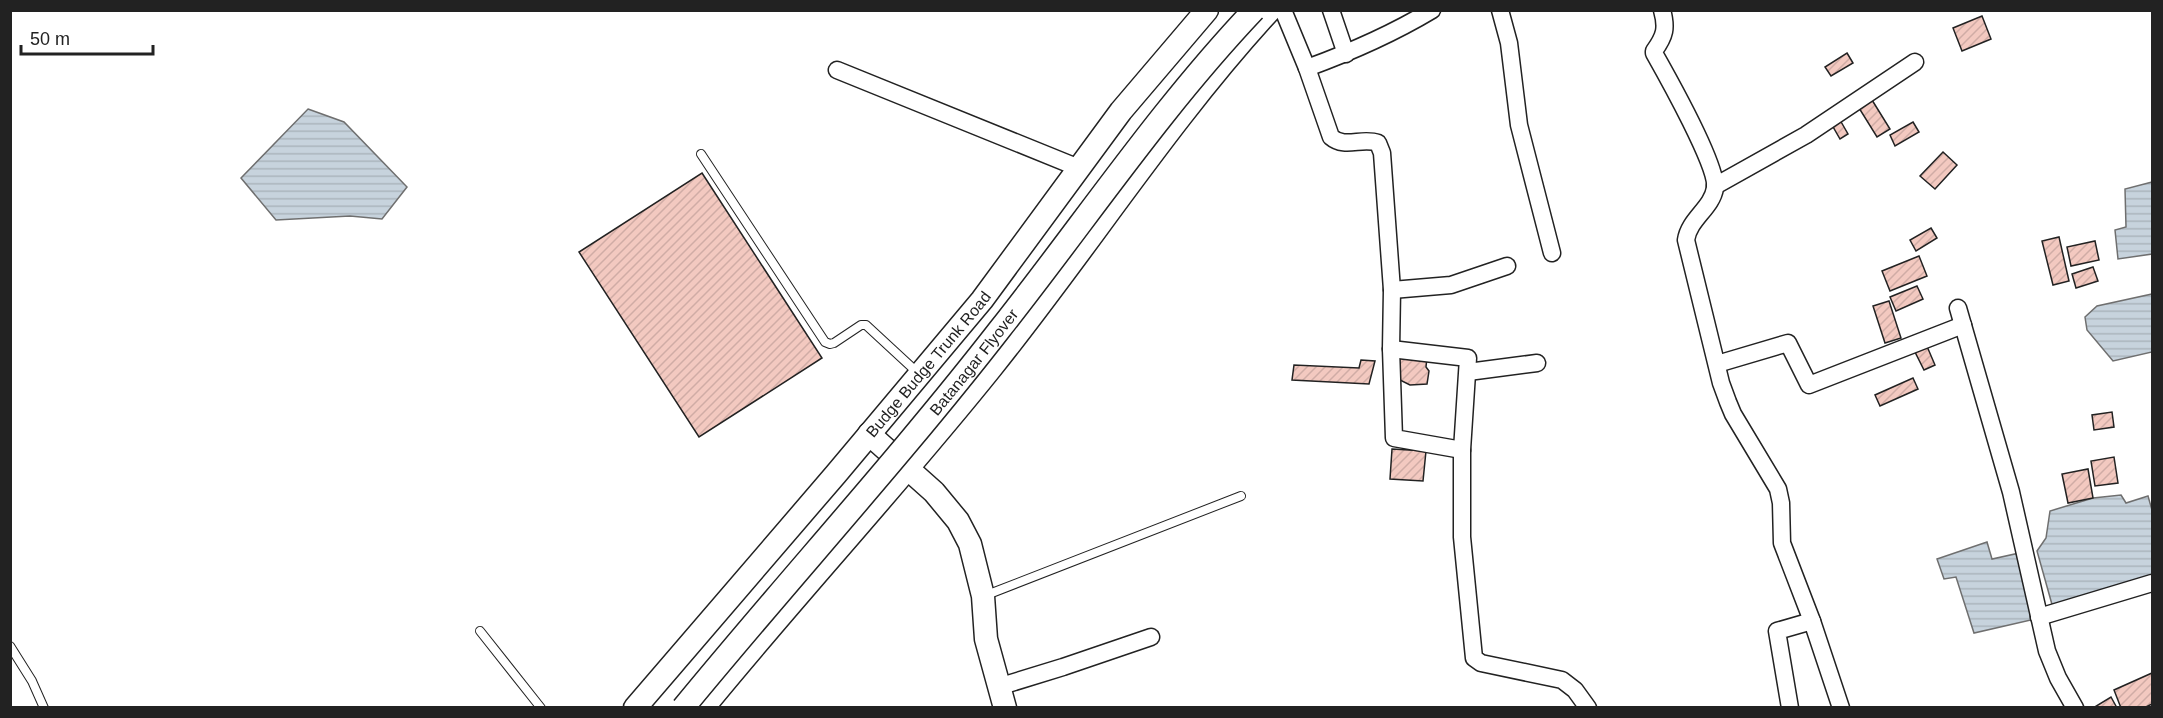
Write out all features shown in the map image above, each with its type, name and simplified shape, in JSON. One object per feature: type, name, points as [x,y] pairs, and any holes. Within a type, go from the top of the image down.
[{"type":"street","name":"Budge Budge Trunk Road","points":[[635,708],[982,300],[1121,111],[1208,10]]},
{"type":"street","name":"Batanagar Flyover","points":[[683,708],[949,393],[1134,152],[1254,10]]},
{"type":"street","points":[[703,708],[746,654],[908,468],[1006,349],[1192,101],[1270,10]]},
{"type":"street","points":[[1283,10],[1307,68],[1331,137],[1337,142],[1345,143],[1372,141],[1378,143],[1381,148],[1392,290],[1394,438],[1462,450]]},
{"type":"street","points":[[1331,10],[1347,54]]},
{"type":"street","points":[[1307,68],[1347,54],[1389,35],[1432,10]]},
{"type":"street","points":[[1500,10],[1509,43],[1519,125],[1552,253]]},
{"type":"street","points":[[1662,10],[1666,32],[1654,53],[1701,145],[1714,178],[1715,186],[1712,197],[1688,230],[1686,240],[1721,382],[1733,414],[1781,497],[1782,543],[1812,621],[1841,708]]},
{"type":"street","points":[[1715,186],[1806,135],[1915,62]]},
{"type":"street","points":[[837,70],[1079,168]]},
{"type":"street","points":[[1392,290],[1451,285],[1507,266]]},
{"type":"street","points":[[1958,308],[2011,492],[2048,651],[2054,669],[2075,708]]},
{"type":"street","points":[[1717,364],[1788,343],[1809,385],[1963,325]]},
{"type":"street","points":[[1391,349],[1468,358],[1462,450],[1463,554],[1474,658],[1481,663],[1562,680],[1575,690],[1588,708]]},
{"type":"street","points":[[1468,372],[1537,363]]},
{"type":"street","points":[[869,434],[934,492],[958,521],[970,544],[983,596],[986,639],[1001,697],[1063,667],[1150,637]]},
{"type":"street","points":[[2039,617],[2152,583]]},
{"type":"street","points":[[1790,708],[1777,631],[1812,621]]},
{"type":"lane","points":[[701,154],[825,342],[834,343],[861,325],[866,325],[919,374]]},
{"type":"lane","points":[[983,596],[1241,496]]},
{"type":"lane","points":[[480,631],[541,708]]},
{"type":"lane","points":[[10,646],[32,681],[44,708]]},
{"type":"shaded area","points":[[308,109],[344,122],[407,187],[382,219],[350,216],[276,220],[241,178]]},
{"type":"shaded area","points":[[2152,182],[2152,254],[2118,259],[2115,230],[2126,227],[2125,189]]},
{"type":"shaded area","points":[[2152,294],[2152,352],[2113,361],[2087,330],[2085,317],[2097,306]]},
{"type":"shaded area","points":[[2121,495],[2126,503],[2148,496],[2152,510],[2152,585],[2053,608],[2037,551],[2046,538],[2050,511],[2093,498]]},
{"type":"shaded area","points":[[1987,542],[1992,559],[2024,552],[2039,618],[1974,633],[1956,577],[1944,579],[1937,559]]},
{"type":"building","points":[[1982,16],[1991,39],[1962,51],[1953,28]]},
{"type":"building","points":[[1847,53],[1853,63],[1831,76],[1825,67]]},
{"type":"building","points":[[1872,100],[1890,129],[1877,137],[1859,108]]},
{"type":"building","points":[[1840,120],[1848,134],[1840,139],[1832,125]]},
{"type":"building","points":[[1913,122],[1919,132],[1895,146],[1890,135]]},
{"type":"building","points":[[1943,152],[1957,165],[1935,189],[1920,176]]},
{"type":"building","points":[[702,173],[822,358],[699,437],[579,252]]},
{"type":"building","points":[[1931,228],[1937,238],[1916,251],[1910,240]]},
{"type":"building","points":[[2059,237],[2069,281],[2053,285],[2042,241]]},
{"type":"building","points":[[2095,241],[2099,260],[2071,266],[2067,247]]},
{"type":"building","points":[[1919,256],[1927,276],[1890,291],[1882,271]]},
{"type":"building","points":[[2093,267],[2098,281],[2076,288],[2072,274]]},
{"type":"building","points":[[1917,286],[1923,299],[1896,311],[1890,297]]},
{"type":"building","points":[[1889,301],[1901,338],[1885,343],[1873,306]]},
{"type":"building","points":[[1926,344],[1935,365],[1924,370],[1914,350]]},
{"type":"building","points":[[1395,355],[1427,357],[1426,367],[1429,371],[1427,384],[1410,385],[1396,378]]},
{"type":"building","points":[[1361,360],[1375,361],[1369,384],[1292,380],[1294,365],[1359,368]]},
{"type":"building","points":[[1913,378],[1918,389],[1880,406],[1875,395]]},
{"type":"building","points":[[2112,412],[2114,427],[2094,430],[2092,415]]},
{"type":"building","points":[[1392,449],[1426,451],[1423,481],[1390,479]]},
{"type":"building","points":[[2114,457],[2118,483],[2095,486],[2091,461]]},
{"type":"building","points":[[2088,469],[2093,498],[2068,503],[2062,474]]},
{"type":"building","points":[[2152,673],[2152,704],[2144,708],[2121,708],[2114,690]]},
{"type":"building","points":[[2111,697],[2117,708],[2093,708]]}]
